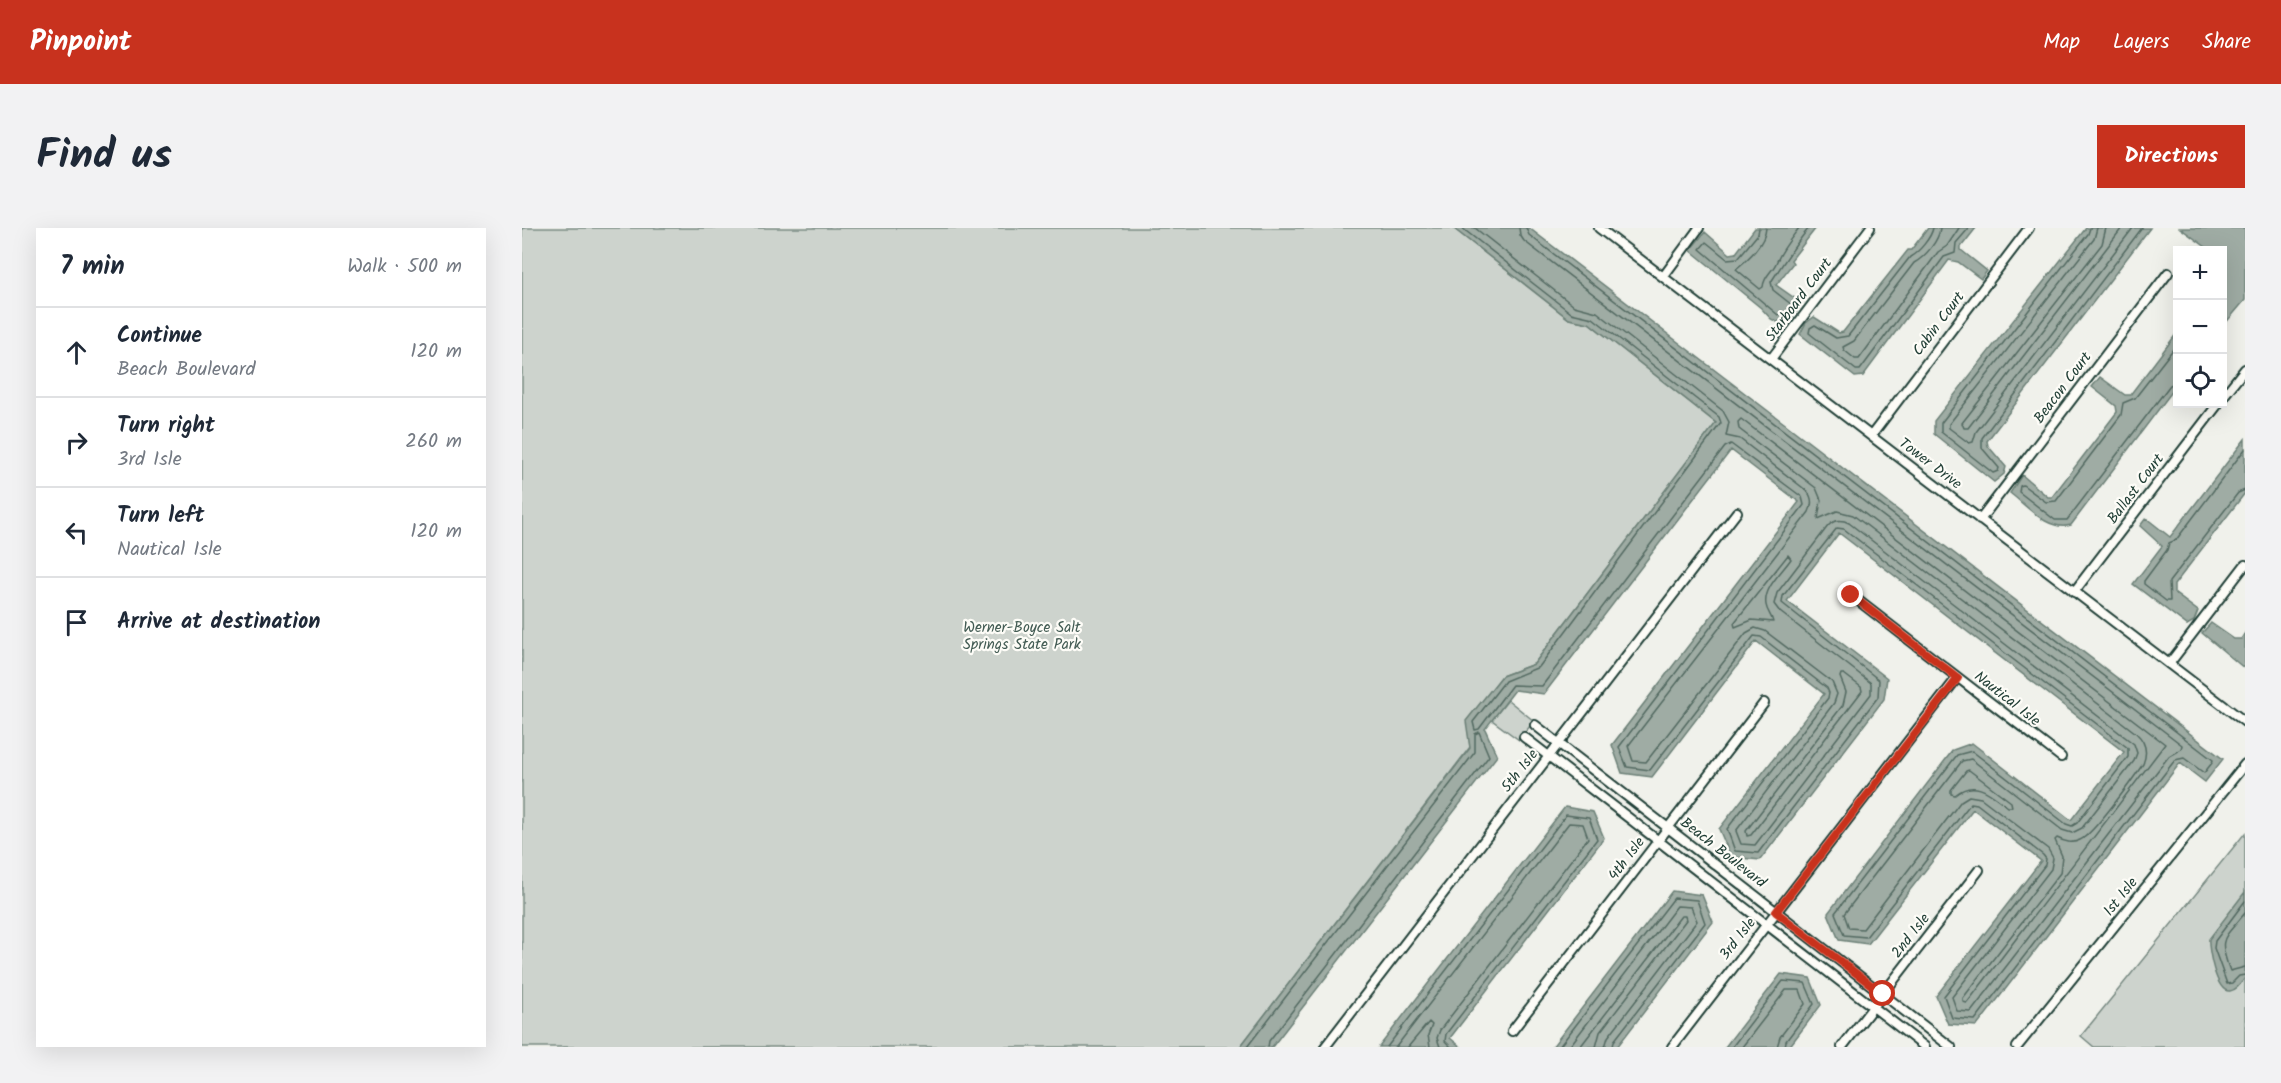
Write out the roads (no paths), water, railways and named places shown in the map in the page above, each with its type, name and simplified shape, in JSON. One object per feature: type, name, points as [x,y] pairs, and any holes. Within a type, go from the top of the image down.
[{"type":"street","name":"Tower Drive","points":[[1599,228],[2245,722]]},
{"type":"street","points":[[1663,277],[1699,228]]},
{"type":"street","name":"Starboard Court","points":[[1771,359],[1870,228]]},
{"type":"street","name":"Cabin Court","points":[[1871,436],[2029,228]]},
{"type":"street","name":"Beacon Court","points":[[1980,519],[2168,273]]},
{"type":"street","points":[[2227,393],[2245,369]]},
{"type":"street","name":"Ballast Court","points":[[2074,592],[2215,408]]},
{"type":"street","name":"5th Isle","points":[[1325,1047],[1737,512]]},
{"type":"street","points":[[2169,664],[2245,565]]},
{"type":"street","name":"Nautical Isle","points":[[1851,595],[2061,757]]},
{"type":"street","name":"3rd Isle","points":[[1672,1047],[1958,678]]},
{"type":"street","name":"4th Isle","points":[[1512,1031],[1764,703]]},
{"type":"street","name":"Beach Boulevard","points":[[1535,725],[1951,1047]]},
{"type":"street","name":"Beach Boulevard","points":[[1524,737],[1925,1047]]},
{"type":"street","name":"1st Isle","points":[[2017,1047],[2245,764]]},
{"type":"street","name":"2nd Isle","points":[[1842,1047],[1979,870]]},
{"type":"water","points":[[1453,228],[1529,228],[2223,759],[2205,782],[2180,763],[1977,1026],[1948,1024],[1936,996],[2041,861],[1973,809],[1868,944],[1839,940],[1828,913],[1953,750],[1972,743],[2071,820],[2124,752],[1839,533],[1787,601],[1887,678],[1884,699],[1760,860],[1731,857],[1719,829],[1824,694],[1756,641],[1652,777],[1622,773],[1612,745],[1799,502],[1731,450],[1544,694],[1515,690],[1485,729],[1497,756],[1272,1047],[1240,1047],[1470,748],[1466,721],[1502,676],[1534,664],[1716,423],[1589,323],[1569,319]]},
{"type":"water","points":[[1755,228],[1816,228],[1791,260],[1793,263],[1776,285],[1800,302],[1801,306],[1792,317],[1777,322],[1690,250],[1705,232],[1730,254],[1736,253]]},
{"type":"water","points":[[1928,228],[1976,228],[1961,250],[1987,271],[1981,279],[1958,262],[1949,260],[1863,376],[1855,377],[1800,334],[1806,323],[1814,317],[1839,333],[1843,332]]},
{"type":"water","points":[[2086,228],[2150,228],[1987,441],[1988,446],[2006,467],[2004,474],[1994,482],[1934,434],[1934,421]]},
{"type":"water","points":[[2180,228],[2245,228],[2245,300],[2227,321],[2227,246],[2205,246]]},
{"type":"water","points":[[2173,338],[2173,390],[2071,525],[2054,525],[2046,521],[2010,493],[2022,475],[2048,497],[2052,497],[2117,412],[2116,406],[2092,387],[2100,377],[2125,395],[2130,395]]},
{"type":"water","points":[[2245,439],[2245,493],[2174,585],[2174,593],[2198,611],[2194,621],[2187,625],[2133,584],[2162,546],[2140,526],[2146,518],[2170,537]]},
{"type":"water","points":[[2211,623],[2234,639],[2241,639],[2245,633],[2245,669],[2202,633]]},
{"type":"water","points":[[1565,807],[1593,812],[1604,838],[1450,1038],[1461,1047],[1379,1047]]},
{"type":"water","points":[[1672,891],[1702,895],[1713,922],[1617,1047],[1552,1047]]},
{"type":"water","points":[[2245,892],[2245,978],[2237,988],[2230,991],[2225,990],[2217,978],[2209,939]]},
{"type":"water","points":[[1781,974],[1810,978],[1821,1005],[1789,1047],[1725,1047]]},
{"type":"park label","name":"Werner-Boyce Salt Springs State Park","points":[[1022,636]]}]
